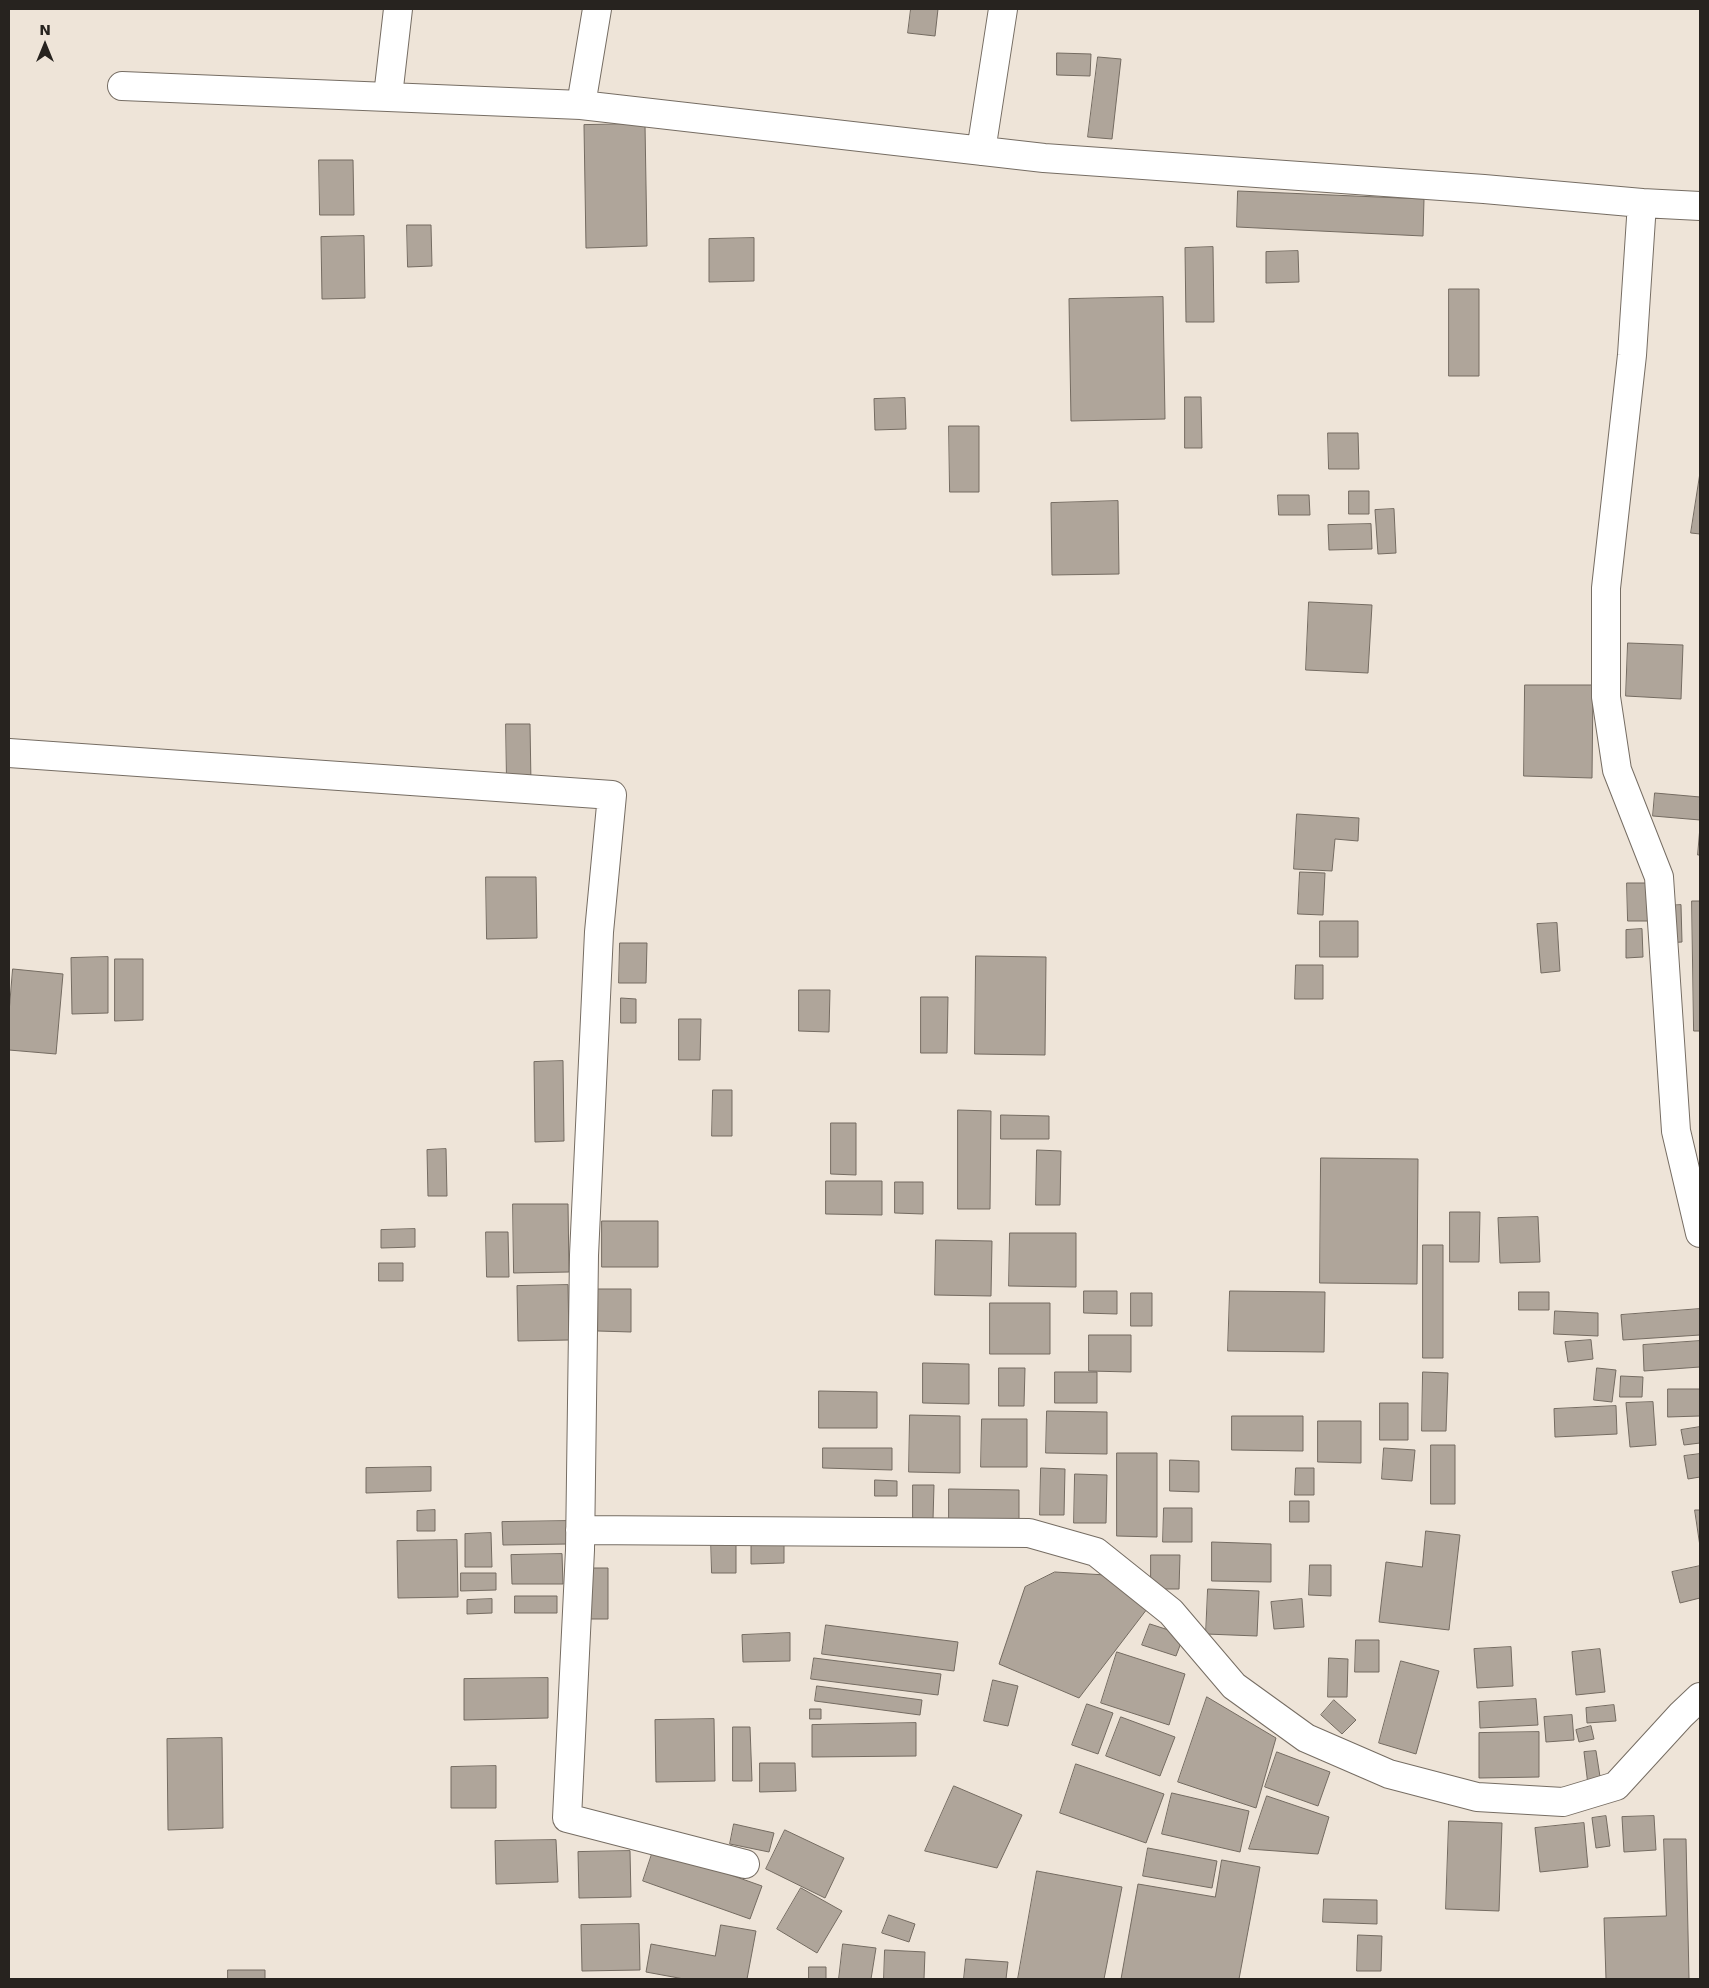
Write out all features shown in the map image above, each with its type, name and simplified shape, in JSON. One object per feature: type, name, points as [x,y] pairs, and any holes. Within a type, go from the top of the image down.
[{"type":"street","points":[[388,96],[398,9]]},
{"type":"street","points":[[581,105],[597,9]]},
{"type":"street","points":[[981,151],[1002,9]]},
{"type":"street","points":[[122,86],[581,105],[1044,158],[1700,206]]},
{"type":"street","points":[[1642,203],[1632,355],[1606,588],[1606,697],[1618,770],[1659,877],[1676,1131],[1694,1184],[1700,1233]]},
{"type":"street","points":[[9,753],[612,795],[599,932],[584,1255],[580,1530],[567,1818],[745,1864]]},
{"type":"street","points":[[580,1530],[1029,1533],[1096,1552],[1171,1612],[1234,1686],[1306,1738],[1389,1774],[1477,1797],[1563,1802],[1616,1786],[1700,1697]]},
{"type":"building","points":[[911,9],[938,9],[935,36],[908,33]]},
{"type":"building","points":[[1057,53],[1091,54],[1090,76],[1057,75]]},
{"type":"building","points":[[1098,57],[1121,59],[1112,139],[1088,137]]},
{"type":"building","points":[[645,124],[647,246],[586,248],[584,125]]},
{"type":"building","points":[[319,160],[353,160],[354,215],[320,215]]},
{"type":"building","points":[[1238,191],[1424,199],[1423,236],[1237,227]]},
{"type":"building","points":[[407,225],[431,225],[432,266],[408,267]]},
{"type":"building","points":[[364,236],[365,298],[322,299],[321,237]]},
{"type":"building","points":[[754,238],[754,281],[709,282],[709,239]]},
{"type":"building","points":[[1213,247],[1214,322],[1186,322],[1185,248]]},
{"type":"building","points":[[1298,251],[1299,282],[1266,283],[1266,252]]},
{"type":"building","points":[[1449,289],[1479,289],[1479,376],[1449,376]]},
{"type":"building","points":[[1163,297],[1165,419],[1071,421],[1069,299]]},
{"type":"building","points":[[1185,397],[1201,397],[1202,448],[1185,448]]},
{"type":"building","points":[[905,398],[906,429],[875,430],[874,399]]},
{"type":"building","points":[[949,426],[979,426],[979,492],[950,492]]},
{"type":"building","points":[[1328,433],[1358,433],[1359,469],[1329,469]]},
{"type":"building","points":[[1700,473],[1700,534],[1691,533]]},
{"type":"building","points":[[1349,491],[1369,491],[1369,514],[1349,514]]},
{"type":"building","points":[[1278,495],[1309,495],[1310,515],[1279,515]]},
{"type":"building","points":[[1118,501],[1119,574],[1052,575],[1051,503]]},
{"type":"building","points":[[1394,509],[1396,553],[1378,554],[1375,510]]},
{"type":"building","points":[[1371,524],[1372,549],[1329,550],[1328,525]]},
{"type":"building","points":[[1309,602],[1372,605],[1368,673],[1306,670]]},
{"type":"building","points":[[1628,643],[1683,645],[1681,699],[1626,696]]},
{"type":"building","points":[[1525,685],[1593,685],[1592,778],[1524,776]]},
{"type":"building","points":[[506,724],[530,724],[531,784],[507,784]]},
{"type":"building","points":[[1655,793],[1700,797],[1700,820],[1653,816]]},
{"type":"building","points":[[1297,814],[1359,818],[1358,841],[1335,839],[1332,871],[1294,869]]},
{"type":"building","points":[[1700,827],[1700,855],[1698,855]]},
{"type":"building","points":[[1300,872],[1325,873],[1323,915],[1298,914]]},
{"type":"building","points":[[486,877],[536,877],[537,938],[487,939]]},
{"type":"building","points":[[1627,883],[1654,883],[1654,921],[1628,921]]},
{"type":"building","points":[[1692,901],[1700,901],[1700,1031],[1694,1031]]},
{"type":"building","points":[[1681,905],[1682,942],[1666,943],[1666,906]]},
{"type":"building","points":[[1320,921],[1358,921],[1358,957],[1320,957]]},
{"type":"building","points":[[1557,923],[1560,971],[1541,973],[1537,924]]},
{"type":"building","points":[[1642,929],[1643,957],[1626,958],[1626,930]]},
{"type":"building","points":[[620,943],[647,943],[646,983],[619,983]]},
{"type":"building","points":[[976,956],[1046,957],[1045,1055],[975,1054]]},
{"type":"building","points":[[108,957],[108,1013],[72,1014],[71,958]]},
{"type":"building","points":[[115,959],[143,959],[143,1020],[115,1021]]},
{"type":"building","points":[[1296,965],[1323,965],[1323,999],[1295,999]]},
{"type":"building","points":[[13,969],[63,974],[56,1054],[9,1050],[9,1013]]},
{"type":"building","points":[[799,990],[830,990],[829,1032],[799,1031]]},
{"type":"building","points":[[921,997],[948,997],[947,1053],[921,1053]]},
{"type":"building","points":[[621,998],[636,999],[636,1023],[621,1023]]},
{"type":"building","points":[[679,1019],[701,1019],[700,1060],[679,1060]]},
{"type":"building","points":[[563,1061],[564,1141],[535,1142],[534,1062]]},
{"type":"building","points":[[713,1090],[732,1090],[732,1136],[712,1136]]},
{"type":"building","points":[[958,1110],[991,1111],[990,1209],[958,1209]]},
{"type":"building","points":[[1001,1115],[1049,1116],[1049,1139],[1001,1139]]},
{"type":"building","points":[[831,1123],[856,1123],[856,1175],[831,1174]]},
{"type":"building","points":[[446,1149],[447,1196],[428,1196],[427,1150]]},
{"type":"building","points":[[1037,1150],[1061,1151],[1060,1205],[1036,1205]]},
{"type":"building","points":[[1321,1158],[1418,1159],[1417,1284],[1320,1283]]},
{"type":"building","points":[[826,1181],[882,1181],[882,1215],[826,1214]]},
{"type":"building","points":[[895,1182],[923,1182],[923,1214],[895,1213]]},
{"type":"building","points":[[513,1204],[568,1204],[569,1272],[514,1273]]},
{"type":"building","points":[[1450,1212],[1480,1212],[1479,1262],[1450,1262]]},
{"type":"building","points":[[1538,1217],[1540,1262],[1500,1263],[1498,1218]]},
{"type":"building","points":[[602,1221],[658,1221],[658,1267],[602,1267]]},
{"type":"building","points":[[415,1229],[415,1247],[381,1248],[381,1230]]},
{"type":"building","points":[[486,1232],[508,1232],[509,1277],[487,1277]]},
{"type":"building","points":[[1010,1233],[1076,1233],[1076,1287],[1009,1286]]},
{"type":"building","points":[[936,1240],[992,1241],[991,1296],[935,1295]]},
{"type":"building","points":[[1423,1245],[1443,1245],[1443,1358],[1423,1358]]},
{"type":"building","points":[[379,1263],[403,1263],[403,1281],[379,1281]]},
{"type":"building","points":[[568,1285],[569,1340],[518,1341],[517,1286]]},
{"type":"building","points":[[598,1289],[631,1289],[631,1332],[598,1331]]},
{"type":"building","points":[[1084,1291],[1117,1291],[1117,1314],[1084,1313]]},
{"type":"building","points":[[1230,1291],[1325,1292],[1324,1352],[1228,1351]]},
{"type":"building","points":[[1519,1292],[1549,1292],[1549,1310],[1519,1310]]},
{"type":"building","points":[[1131,1293],[1152,1293],[1152,1326],[1131,1326]]},
{"type":"building","points":[[990,1303],[1050,1303],[1050,1354],[990,1354]]},
{"type":"building","points":[[1700,1309],[1700,1335],[1623,1340],[1621,1315]]},
{"type":"building","points":[[1555,1311],[1598,1313],[1598,1336],[1554,1334]]},
{"type":"building","points":[[1089,1335],[1131,1335],[1131,1372],[1089,1371]]},
{"type":"building","points":[[1591,1340],[1593,1359],[1568,1362],[1565,1342]]},
{"type":"building","points":[[1700,1341],[1700,1367],[1644,1371],[1643,1345]]},
{"type":"building","points":[[923,1363],[969,1364],[969,1404],[923,1403]]},
{"type":"building","points":[[999,1368],[1025,1368],[1024,1406],[999,1406]]},
{"type":"building","points":[[1597,1368],[1616,1370],[1612,1402],[1594,1400]]},
{"type":"building","points":[[1055,1372],[1097,1372],[1097,1403],[1055,1403]]},
{"type":"building","points":[[1423,1372],[1448,1373],[1446,1431],[1422,1431]]},
{"type":"building","points":[[1621,1376],[1643,1377],[1642,1397],[1620,1397]]},
{"type":"building","points":[[1668,1389],[1700,1389],[1700,1416],[1668,1417]]},
{"type":"building","points":[[819,1391],[877,1392],[877,1428],[819,1428]]},
{"type":"building","points":[[1653,1402],[1656,1445],[1630,1447],[1626,1403]]},
{"type":"building","points":[[1380,1403],[1408,1403],[1408,1440],[1380,1440]]},
{"type":"building","points":[[1616,1406],[1617,1434],[1555,1437],[1554,1409]]},
{"type":"building","points":[[1047,1411],[1107,1412],[1107,1454],[1046,1453]]},
{"type":"building","points":[[910,1415],[960,1416],[960,1473],[909,1472]]},
{"type":"building","points":[[1232,1416],[1303,1416],[1303,1451],[1232,1450]]},
{"type":"building","points":[[982,1419],[1027,1419],[1027,1467],[981,1467]]},
{"type":"building","points":[[1318,1421],[1361,1421],[1361,1463],[1318,1462]]},
{"type":"building","points":[[1700,1427],[1700,1443],[1684,1445],[1681,1430]]},
{"type":"building","points":[[1431,1445],[1455,1445],[1455,1504],[1431,1504]]},
{"type":"building","points":[[823,1448],[892,1448],[892,1470],[823,1468]]},
{"type":"building","points":[[1384,1448],[1415,1450],[1412,1481],[1382,1479]]},
{"type":"building","points":[[1117,1453],[1157,1453],[1157,1537],[1117,1536]]},
{"type":"building","points":[[1700,1454],[1700,1477],[1688,1479],[1684,1456]]},
{"type":"building","points":[[1170,1460],[1199,1461],[1199,1492],[1170,1491]]},
{"type":"building","points":[[431,1467],[431,1491],[366,1493],[366,1468]]},
{"type":"building","points":[[1041,1468],[1065,1469],[1064,1515],[1040,1515]]},
{"type":"building","points":[[1296,1468],[1314,1468],[1314,1495],[1295,1495]]},
{"type":"building","points":[[1075,1474],[1107,1475],[1106,1523],[1074,1523]]},
{"type":"building","points":[[875,1480],[897,1481],[897,1496],[875,1496]]},
{"type":"building","points":[[913,1485],[934,1485],[933,1520],[913,1520]]},
{"type":"building","points":[[949,1489],[1019,1490],[1019,1522],[949,1522]]},
{"type":"building","points":[[1290,1501],[1309,1501],[1309,1522],[1290,1522]]},
{"type":"building","points":[[1164,1508],[1192,1508],[1192,1542],[1163,1542]]},
{"type":"building","points":[[435,1510],[435,1531],[417,1531],[417,1511]]},
{"type":"building","points":[[1695,1510],[1700,1510],[1700,1546]]},
{"type":"building","points":[[568,1521],[568,1544],[503,1545],[502,1522]]},
{"type":"building","points":[[1426,1531],[1460,1535],[1449,1630],[1379,1622],[1386,1562],[1422,1567]]},
{"type":"building","points":[[491,1533],[492,1567],[465,1567],[465,1534]]},
{"type":"building","points":[[711,1539],[736,1539],[736,1573],[712,1573]]},
{"type":"building","points":[[784,1539],[784,1563],[751,1564],[751,1540]]},
{"type":"building","points":[[457,1540],[458,1597],[398,1598],[397,1541]]},
{"type":"building","points":[[1212,1542],[1271,1544],[1271,1582],[1212,1581]]},
{"type":"building","points":[[562,1554],[563,1584],[512,1584],[511,1555]]},
{"type":"building","points":[[1151,1555],[1180,1555],[1179,1589],[1151,1589]]},
{"type":"building","points":[[1310,1565],[1331,1565],[1331,1596],[1309,1595]]},
{"type":"building","points":[[1700,1566],[1700,1598],[1680,1603],[1672,1572]]},
{"type":"building","points":[[588,1568],[608,1568],[608,1619],[588,1619]]},
{"type":"building","points":[[1055,1572],[1106,1575],[1147,1609],[1079,1698],[999,1664],[1025,1587]]},
{"type":"building","points":[[461,1573],[496,1573],[496,1590],[461,1591]]},
{"type":"building","points":[[1208,1589],[1259,1591],[1257,1636],[1206,1634]]},
{"type":"building","points":[[515,1596],[557,1596],[557,1613],[515,1613]]},
{"type":"building","points":[[492,1599],[492,1613],[467,1614],[467,1600]]},
{"type":"building","points":[[1302,1599],[1304,1627],[1274,1629],[1271,1602]]},
{"type":"building","points":[[1150,1624],[1184,1635],[1176,1656],[1142,1645]]},
{"type":"building","points":[[826,1625],[958,1642],[954,1671],[822,1654]]},
{"type":"building","points":[[790,1633],[790,1661],[743,1662],[742,1635]]},
{"type":"building","points":[[1356,1640],[1379,1640],[1379,1672],[1355,1672]]},
{"type":"building","points":[[1511,1647],[1513,1686],[1477,1688],[1474,1649]]},
{"type":"building","points":[[1600,1649],[1605,1692],[1576,1695],[1572,1652]]},
{"type":"building","points":[[1117,1652],[1185,1674],[1169,1725],[1101,1703]]},
{"type":"building","points":[[814,1658],[941,1674],[938,1695],[811,1679]]},
{"type":"building","points":[[1329,1658],[1348,1659],[1347,1697],[1328,1697]]},
{"type":"building","points":[[1401,1661],[1439,1671],[1416,1754],[1379,1743]]},
{"type":"building","points":[[548,1678],[548,1718],[464,1720],[464,1679]]},
{"type":"building","points":[[993,1680],[1018,1686],[1008,1726],[984,1721]]},
{"type":"building","points":[[817,1686],[922,1700],[920,1715],[815,1701]]},
{"type":"building","points":[[1207,1697],[1276,1738],[1256,1808],[1178,1782]]},
{"type":"building","points":[[1536,1699],[1538,1725],[1480,1728],[1479,1702]]},
{"type":"building","points":[[1334,1700],[1356,1720],[1342,1734],[1321,1715]]},
{"type":"building","points":[[1087,1704],[1113,1713],[1098,1754],[1072,1745]]},
{"type":"building","points":[[1614,1705],[1616,1721],[1587,1723],[1586,1708]]},
{"type":"building","points":[[810,1709],[821,1709],[821,1719],[810,1719]]},
{"type":"building","points":[[1572,1715],[1574,1740],[1546,1742],[1544,1717]]},
{"type":"building","points":[[1121,1717],[1175,1737],[1160,1776],[1106,1756]]},
{"type":"building","points":[[714,1719],[715,1781],[656,1782],[655,1720]]},
{"type":"building","points":[[916,1723],[916,1756],[812,1757],[812,1725]]},
{"type":"building","points":[[1591,1726],[1594,1739],[1579,1742],[1576,1730]]},
{"type":"building","points":[[733,1727],[750,1727],[752,1781],[733,1781]]},
{"type":"building","points":[[1539,1732],[1539,1777],[1479,1778],[1479,1733]]},
{"type":"building","points":[[222,1738],[223,1828],[168,1830],[167,1739]]},
{"type":"building","points":[[1596,1751],[1601,1783],[1588,1785],[1584,1752]]},
{"type":"building","points":[[1277,1752],[1330,1772],[1318,1806],[1265,1787]]},
{"type":"building","points":[[760,1763],[795,1763],[796,1791],[760,1792]]},
{"type":"building","points":[[1076,1764],[1164,1794],[1146,1843],[1060,1813]]},
{"type":"building","points":[[496,1766],[496,1808],[451,1808],[451,1767]]},
{"type":"building","points":[[954,1786],[1022,1815],[997,1868],[925,1851]]},
{"type":"building","points":[[1172,1793],[1249,1811],[1240,1852],[1162,1834]]},
{"type":"building","points":[[1267,1796],[1329,1817],[1318,1854],[1249,1849]]},
{"type":"building","points":[[1606,1816],[1610,1846],[1596,1848],[1592,1818]]},
{"type":"building","points":[[1654,1816],[1656,1850],[1624,1852],[1622,1817]]},
{"type":"building","points":[[1449,1821],[1502,1823],[1499,1911],[1446,1909]]},
{"type":"building","points":[[1584,1823],[1588,1867],[1540,1872],[1535,1828]]},
{"type":"building","points":[[734,1824],[774,1833],[769,1852],[730,1844]]},
{"type":"building","points":[[785,1830],[844,1858],[825,1898],[766,1869]]},
{"type":"building","points":[[1664,1839],[1686,1839],[1689,1979],[1606,1979],[1604,1918],[1666,1916]]},
{"type":"building","points":[[556,1840],[558,1882],[496,1884],[495,1841]]},
{"type":"building","points":[[654,1848],[762,1886],[750,1919],[643,1881]]},
{"type":"building","points":[[1148,1848],[1217,1861],[1212,1888],[1143,1876]]},
{"type":"building","points":[[630,1851],[631,1897],[579,1898],[578,1852]]},
{"type":"building","points":[[1222,1860],[1260,1867],[1239,1979],[1121,1979],[1138,1884],[1215,1897]]},
{"type":"building","points":[[1037,1871],[1122,1887],[1104,1979],[1018,1979]]},
{"type":"building","points":[[801,1888],[842,1911],[817,1953],[777,1929]]},
{"type":"building","points":[[1324,1899],[1377,1900],[1377,1924],[1323,1922]]},
{"type":"building","points":[[889,1915],[915,1924],[909,1942],[882,1933]]},
{"type":"building","points":[[639,1924],[640,1970],[582,1971],[581,1925]]},
{"type":"building","points":[[721,1925],[756,1931],[747,1979],[684,1979],[646,1972],[651,1944],[715,1956]]},
{"type":"building","points":[[1358,1935],[1382,1936],[1381,1971],[1357,1971]]},
{"type":"building","points":[[843,1944],[876,1948],[871,1979],[839,1979]]},
{"type":"building","points":[[885,1950],[925,1952],[924,1979],[884,1979]]},
{"type":"building","points":[[966,1959],[1008,1962],[1006,1979],[964,1979]]},
{"type":"building","points":[[809,1967],[826,1967],[826,1979],[809,1979]]},
{"type":"building","points":[[228,1970],[265,1970],[265,1979],[228,1979]]}]
